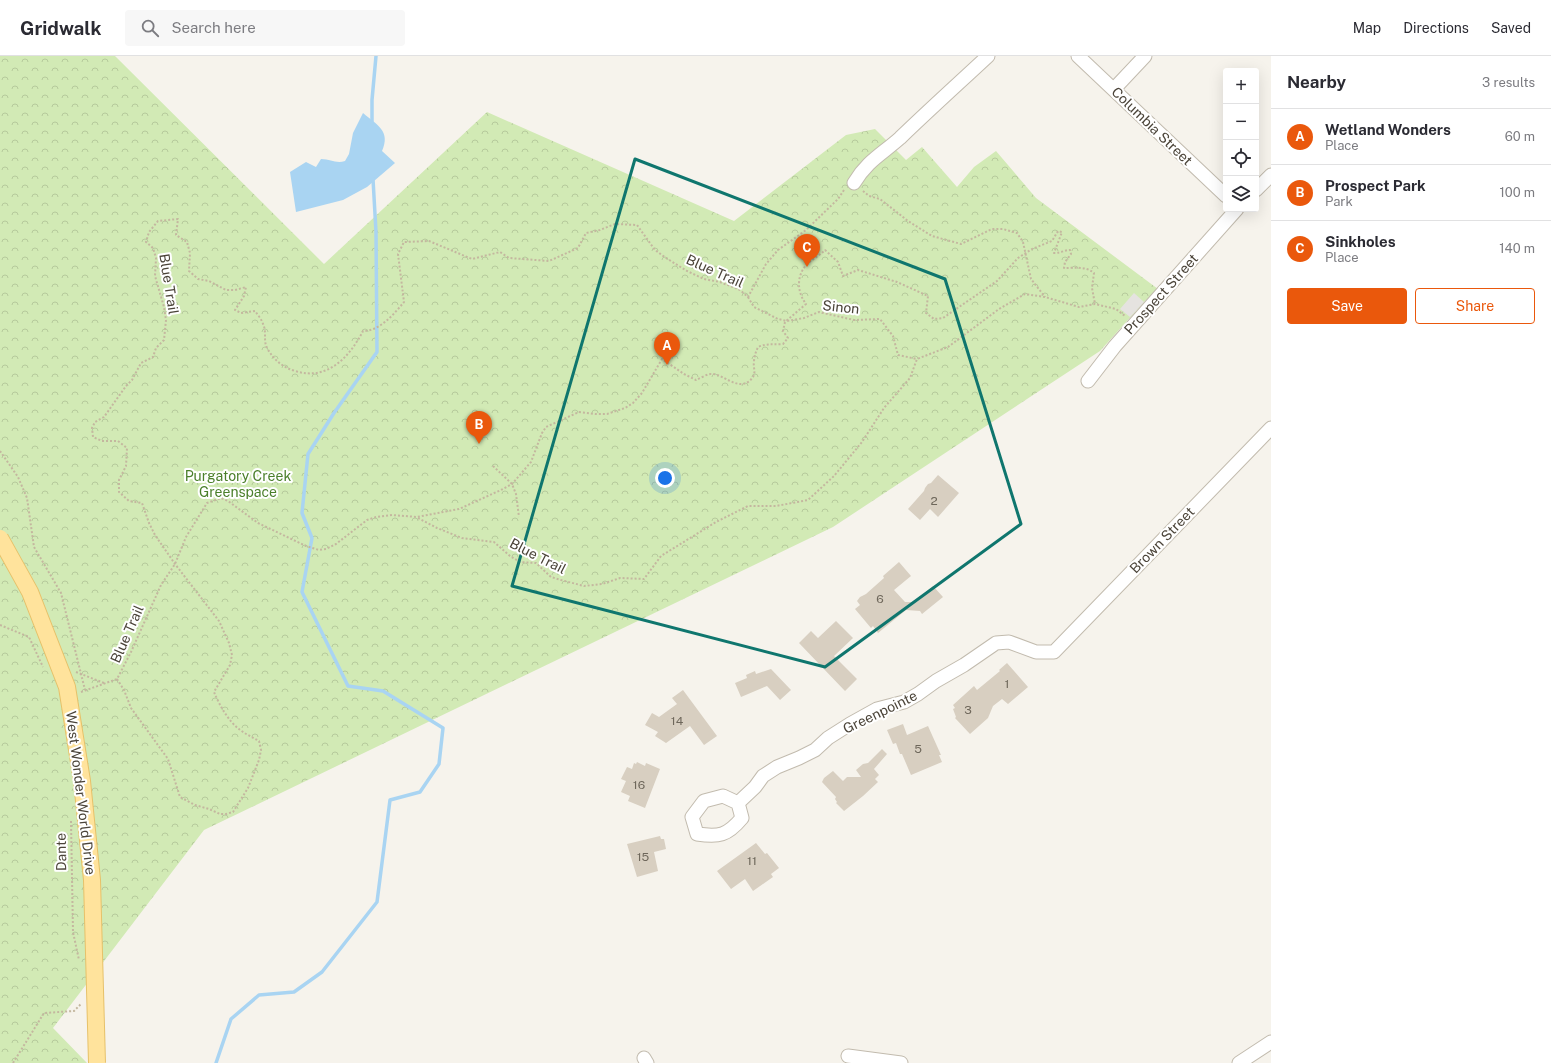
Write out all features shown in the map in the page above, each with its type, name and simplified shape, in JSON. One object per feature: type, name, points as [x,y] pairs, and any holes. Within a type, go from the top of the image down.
[{"type":"main road","name":"West Wonder World Drive","points":[[0,538],[30,592],[67,687],[82,781],[92,880],[97,1063]]},
{"type":"street","points":[[854,183],[874,158],[894,143],[988,56]]},
{"type":"street","name":"Columbia Street","points":[[1078,56],[1223,193]]},
{"type":"street","points":[[1114,89],[1145,56]]},
{"type":"street","points":[[1259,187],[1271,175]]},
{"type":"street","name":"Prospect Street","points":[[1088,381],[1114,346],[1234,212]]},
{"type":"street","name":"Brown Street","points":[[1054,652],[1271,428]]},
{"type":"street","name":"Greenpointe","points":[[738,803],[755,787],[763,776],[777,767],[815,750],[828,738],[850,724],[877,710],[904,702],[964,665],[996,643],[1009,642],[1036,652],[1054,652]]},
{"type":"street","points":[[1239,1063],[1271,1042]]},
{"type":"street","points":[[848,1056],[901,1063]]},
{"type":"path","points":[[854,183],[869,196],[880,199],[908,221],[932,236],[961,244],[992,228],[1003,228],[1017,233],[1023,242],[1031,279],[1045,297]]},
{"type":"path","name":"Blue Trail","points":[[175,564],[155,535],[142,503],[129,501],[119,492],[119,480],[126,466],[127,448],[118,441],[102,441],[93,437],[92,428],[95,422],[104,417],[135,376],[141,363],[153,357],[156,348],[164,340],[166,320],[164,306],[155,276],[156,258],[153,248],[146,242],[149,232],[158,221],[178,219],[176,235],[187,242],[190,253],[189,271],[198,279],[209,281],[226,290],[235,290],[246,287],[244,296],[235,310],[241,313],[255,311],[264,325],[264,339],[267,348],[284,368],[315,374],[327,371],[352,350],[363,331],[370,331],[383,323],[404,302],[398,254],[404,242],[429,241],[472,259],[500,252],[509,258],[549,261],[578,248],[586,233],[600,230],[615,224],[637,225],[655,250],[666,258],[704,279],[720,282],[740,290],[748,298],[766,264],[778,250],[806,230],[838,199],[846,187],[854,183]]},
{"type":"path","points":[[512,484],[530,462],[546,427],[579,412],[607,414],[633,403],[642,393],[662,359],[684,374],[696,380],[708,374],[714,374],[735,383],[749,380],[754,373],[754,362],[758,347],[766,344],[783,344],[788,338],[783,331],[784,322],[806,304],[801,298],[798,290],[798,282],[803,270],[824,250],[838,262],[843,276],[858,270],[897,282],[928,296],[926,313],[934,319],[943,318],[997,281],[1018,258],[1032,249],[1052,241],[1058,231],[1062,232],[1054,253],[1070,250],[1071,254],[1065,262],[1064,268],[1090,270],[1094,273],[1092,288],[1095,304]]},
{"type":"path","points":[[917,359],[948,347],[999,309],[1025,294],[1045,297],[1079,307],[1095,304],[1116,309],[1134,324]]},
{"type":"path","name":"Sinon","points":[[748,298],[754,306],[778,319],[787,320],[804,318],[819,312],[854,320],[880,319],[893,336],[898,355],[917,359]]},
{"type":"path","name":"Blue Trail","points":[[417,517],[437,528],[462,538],[494,542],[510,556],[520,562],[536,563],[551,577],[561,580],[584,586],[602,584],[620,578],[644,579],[661,556],[716,522],[748,506],[776,506],[808,500],[834,476],[862,442],[884,408],[910,378],[917,359]]},
{"type":"path","points":[[0,451],[18,477],[27,498],[34,547],[61,593],[85,690]]},
{"type":"path","points":[[493,466],[512,484],[516,494],[519,517]]},
{"type":"path","name":"Blue Trail","points":[[79,693],[117,679],[132,652],[161,585],[175,564],[186,537],[207,503],[221,498],[228,501],[258,523],[306,546],[319,550],[326,549],[336,544],[368,520],[376,517],[392,515],[417,517],[459,509],[512,484]]},
{"type":"path","points":[[117,679],[124,690],[131,708],[168,759],[180,796],[195,805],[210,809],[220,814],[233,812],[248,788],[259,760],[261,750],[259,741],[238,729],[214,692],[230,665],[232,655],[229,643],[219,621],[175,564]]},
{"type":"path","points":[[0,625],[29,637],[44,670]]},
{"type":"path","name":"Dante","points":[[71,816],[73,932],[79,961]]},
{"type":"path","points":[[13,1063],[44,1014],[74,1011],[83,1001]]},
{"type":"highlighted area","points":[[635,159],[945,279],[1021,524],[825,667],[512,586]]},
{"type":"green space","name":"Purgatory Creek Greenspace","points":[[0,56],[115,56],[324,264],[487,112],[734,221],[846,135],[875,129],[906,160],[922,147],[957,187],[974,167],[996,151],[1036,198],[1158,289],[1144,302],[1100,351],[833,527],[204,830],[53,1028],[87,1063],[0,1063]]},
{"type":"shaded area","points":[[1134,293],[1144,302],[1130,317],[1120,309]]},
{"type":"water","points":[[363,113],[378,125],[384,133],[385,138],[382,151],[395,163],[367,187],[343,200],[296,212],[290,172],[306,162],[316,167],[321,159],[339,162],[345,161],[349,154],[353,133]]},
{"type":"building","points":[[938,475],[959,493],[938,517],[930,509],[920,520],[908,509],[924,491],[928,484],[931,483]]},
{"type":"building","points":[[899,562],[911,576],[894,590],[905,602],[914,602],[933,586],[943,597],[922,614],[920,611],[906,610],[878,633],[873,626],[871,628],[855,609],[860,605],[857,601],[884,578],[883,576]]},
{"type":"building","points":[[836,621],[853,638],[834,656],[857,679],[845,691],[799,643],[811,631],[818,638]]},
{"type":"building","points":[[1007,663],[1028,687],[1008,704],[1002,699],[993,706],[988,718],[970,734],[955,718],[953,709],[955,708],[953,705],[974,686],[977,690],[1000,671],[999,670]]},
{"type":"building","points":[[771,669],[791,690],[780,700],[767,686],[741,697],[735,683],[747,678],[746,675],[755,671],[756,674]]},
{"type":"building","points":[[683,690],[717,736],[704,745],[690,726],[666,743],[655,736],[658,732],[645,725],[652,713],[659,717],[677,704],[672,698]]},
{"type":"building","points":[[903,724],[907,735],[928,726],[941,755],[939,755],[942,762],[911,775],[902,754],[900,754],[896,743],[893,744],[887,730]]},
{"type":"building","points":[[882,749],[887,754],[874,769],[879,775],[875,779],[878,782],[844,811],[836,803],[836,797],[822,782],[824,778],[833,771],[843,781],[847,777],[861,777],[856,770],[863,764],[868,763]]},
{"type":"building","points":[[637,762],[645,766],[646,763],[660,769],[645,808],[628,801],[630,796],[621,792],[626,781],[621,779],[627,767],[632,769],[634,763],[636,764]]},
{"type":"building","points":[[660,836],[661,839],[664,839],[666,849],[654,852],[658,871],[637,877],[627,844]]},
{"type":"building","points":[[756,843],[765,854],[767,853],[779,868],[771,874],[773,877],[753,891],[745,879],[731,889],[717,871]]},
{"type":"waterway","points":[[372,123],[372,100],[376,56]]},
{"type":"waterway","points":[[216,1063],[231,1019],[259,995],[294,992],[322,972],[377,902],[390,800],[420,792],[439,764],[443,728],[383,691],[348,686],[302,592],[312,538],[302,513],[308,454],[334,413],[377,352],[376,232],[373,179]]},
{"type":"place","name":"Sinkholes","points":[[807,267]]},
{"type":"place","name":"Wetland Wonders","points":[[667,365]]},
{"type":"place","name":"Prospect Park","points":[[479,444]]}]
